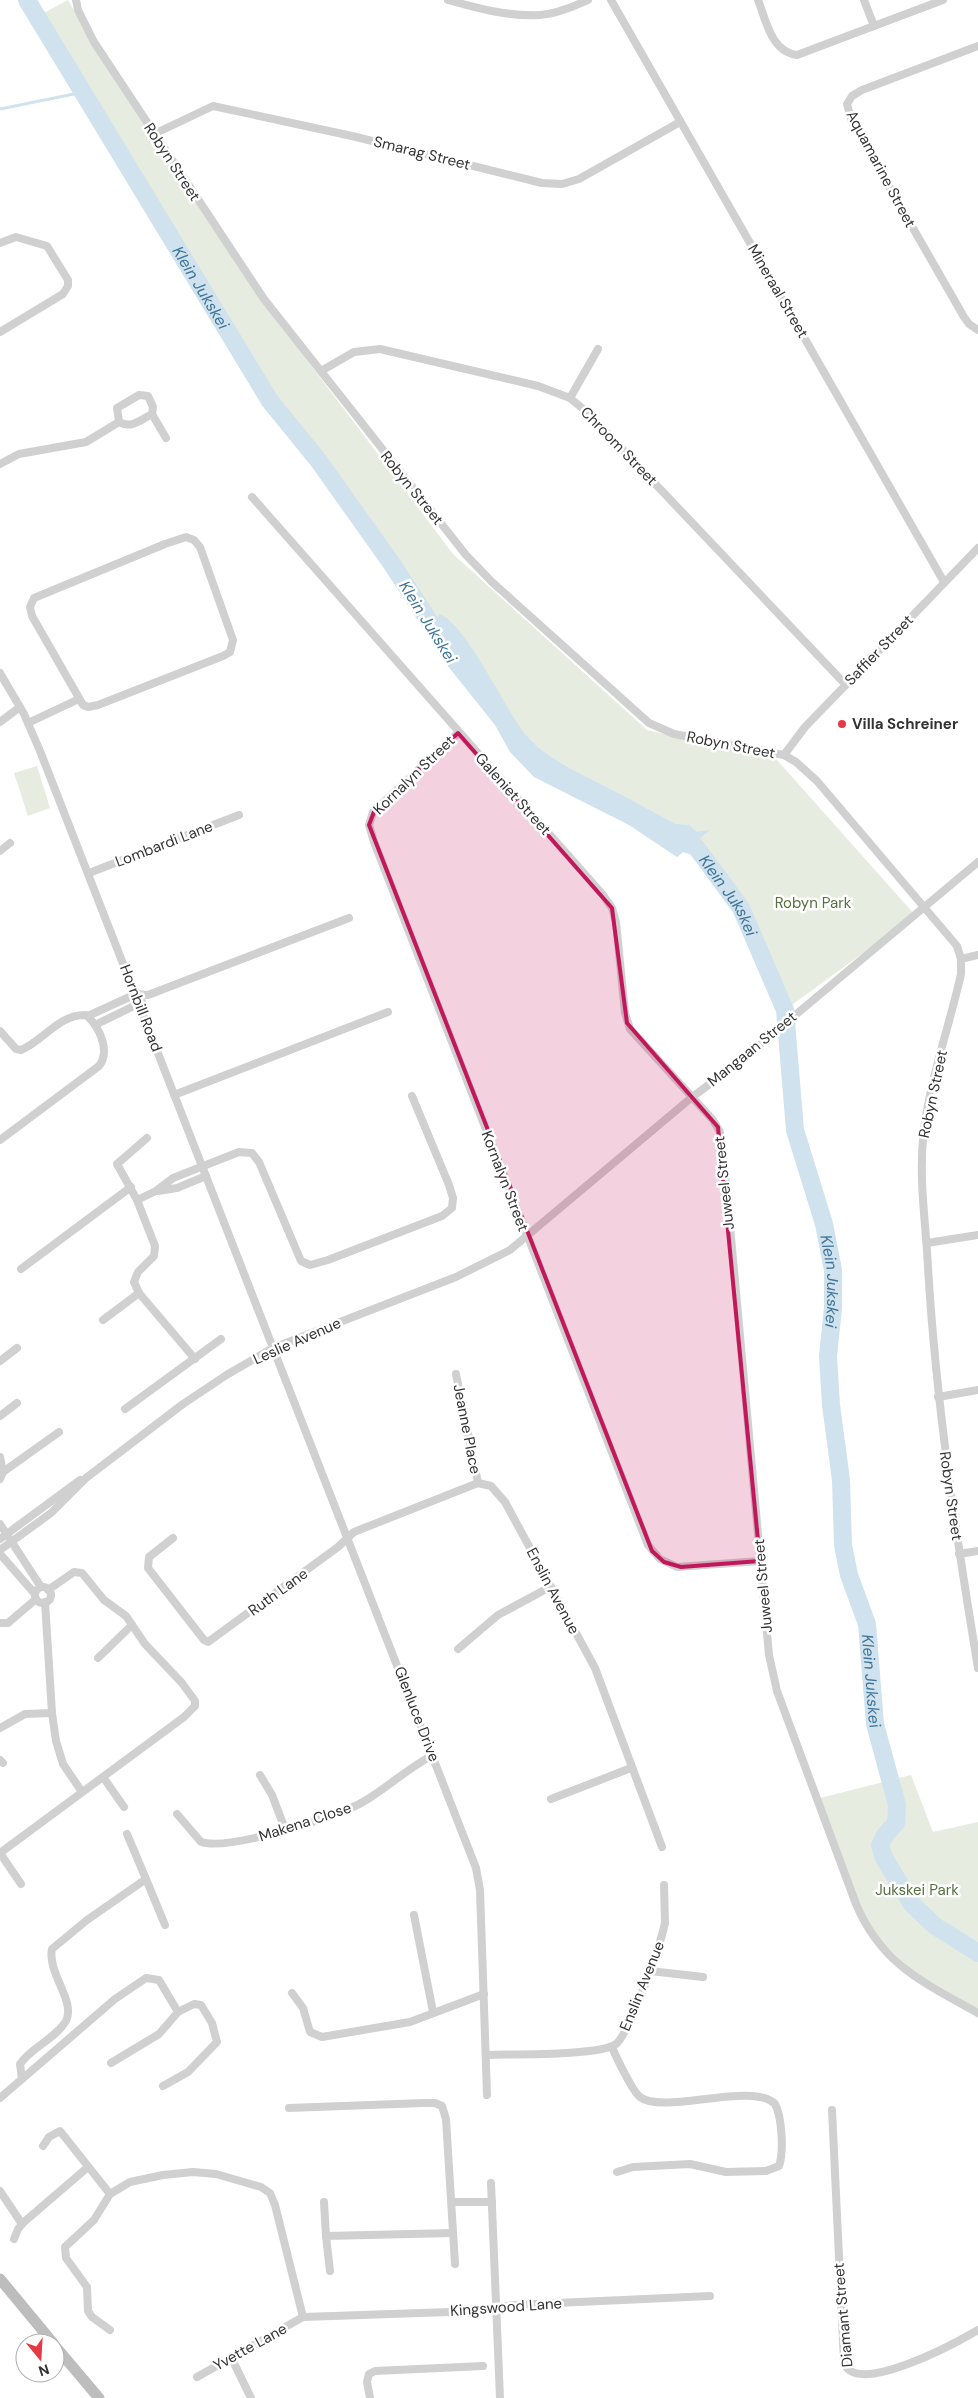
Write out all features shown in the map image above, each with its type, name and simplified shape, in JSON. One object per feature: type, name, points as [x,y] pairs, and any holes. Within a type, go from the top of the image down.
[{"type":"street","name":"Robyn Street","points":[[76,0],[78,10],[94,42],[264,299],[466,555],[492,582],[640,716],[674,734],[784,755],[796,762],[817,781],[926,906],[957,946],[962,959],[961,974],[924,1123],[922,1159],[938,1398],[959,1554],[978,1668]]},
{"type":"street","points":[[448,0],[481,8],[540,15],[563,10],[588,0]]},
{"type":"street","name":"Mineraal Street","points":[[611,0],[944,582]]},
{"type":"street","points":[[758,0],[775,41],[790,54],[805,54],[943,0]]},
{"type":"street","points":[[864,0],[874,26]]},
{"type":"street","name":"Aquamarine Street","points":[[978,46],[862,90],[852,96],[847,104],[852,122],[944,284],[969,324],[978,330]]},
{"type":"street","name":"Smarag Street","points":[[154,134],[213,106],[352,136],[542,183],[562,184],[579,179],[680,122]]},
{"type":"street","points":[[0,243],[16,236],[47,246],[68,280],[68,286],[63,294],[0,332]]},
{"type":"street","name":"Chroom Street","points":[[321,371],[354,352],[380,349],[538,386],[570,398],[588,413],[846,686]]},
{"type":"street","points":[[570,398],[598,349]]},
{"type":"street","points":[[119,422],[117,408],[139,395],[148,396],[153,406],[152,414],[166,438]]},
{"type":"street","points":[[119,422],[126,426],[132,425],[152,414]]},
{"type":"street","points":[[0,464],[19,454],[86,442],[119,422]]},
{"type":"street","name":"Galeniet Street","points":[[252,497],[612,908],[617,930],[627,1023],[691,1098]]},
{"type":"street","points":[[186,537],[194,540],[200,547],[233,640],[230,652],[98,705],[88,706],[79,699],[32,616],[30,607],[34,598],[165,544],[186,537]]},
{"type":"street","name":"Saffier Street","points":[[784,755],[794,739],[978,548]]},
{"type":"street","name":"Hornbill Road","points":[[0,673],[28,724],[89,873],[273,1348]]},
{"type":"street","points":[[28,724],[79,699]]},
{"type":"street","points":[[0,722],[20,707]]},
{"type":"street","name":"Kornalyn Street","points":[[458,733],[375,809],[369,825],[374,842],[634,1513],[652,1551],[664,1562],[680,1567],[760,1560]]},
{"type":"street","name":"Lombardi Lane","points":[[89,873],[239,815]]},
{"type":"street","points":[[0,851],[10,843]]},
{"type":"street","name":"Mangaan Street","points":[[527,1238],[691,1098],[738,1063],[978,862]]},
{"type":"street","points":[[0,1030],[16,1049],[21,1050],[59,1024],[76,1016],[88,1016],[136,994],[148,995],[349,918]]},
{"type":"street","points":[[962,959],[978,955]]},
{"type":"street","points":[[94,1025],[140,1005],[148,995]]},
{"type":"street","points":[[174,1095],[388,1012]]},
{"type":"street","points":[[0,1140],[102,1062],[105,1049],[88,1016]]},
{"type":"street","points":[[137,1200],[156,1191],[173,1178],[239,1152],[248,1152],[256,1156],[298,1257],[307,1264],[321,1262],[442,1216],[452,1208],[453,1198],[449,1185],[412,1096]]},
{"type":"street","name":"Juweel Street","points":[[691,1098],[718,1127],[722,1147],[769,1655],[775,1685],[863,1922],[883,1950],[904,1970],[978,2012]]},
{"type":"street","points":[[147,1138],[117,1164],[137,1200],[155,1251],[154,1256],[135,1277],[134,1282],[139,1293],[195,1358]]},
{"type":"street","points":[[156,1191],[177,1188],[206,1176]]},
{"type":"street","points":[[21,1270],[131,1187]]},
{"type":"street","points":[[927,1244],[978,1235]]},
{"type":"street","name":"Leslie Avenue","points":[[0,1550],[50,1513],[86,1478],[183,1404],[228,1374],[273,1348],[456,1277],[502,1255],[527,1238]]},
{"type":"street","points":[[103,1320],[139,1293]]},
{"type":"street","points":[[125,1409],[221,1339]]},
{"type":"street","points":[[0,1361],[17,1348]]},
{"type":"street","name":"Glenluce Drive","points":[[273,1348],[478,1874],[488,2096]]},
{"type":"street","name":"Jeanne Place","points":[[456,1374],[478,1483]]},
{"type":"street","points":[[938,1398],[978,1390]]},
{"type":"street","points":[[0,1416],[17,1403]]},
{"type":"street","points":[[2,1476],[59,1432]]},
{"type":"street","points":[[0,1457],[2,1476]]},
{"type":"street","name":"Leslie Avenue","points":[[0,1539],[74,1484],[86,1478]]},
{"type":"street","points":[[348,1538],[356,1530],[478,1483]]},
{"type":"street","name":"Enslin Avenue","points":[[478,1483],[487,1484],[500,1494],[595,1668],[662,1847]]},
{"type":"street","points":[[0,1524],[13,1540],[50,1597],[45,1602],[52,1713],[61,1760],[82,1792]]},
{"type":"street","name":"Ruth Lane","points":[[173,1538],[149,1557],[148,1568],[206,1642],[331,1553],[348,1538]]},
{"type":"street","points":[[959,1554],[978,1551]]},
{"type":"street","points":[[0,1554],[35,1596],[45,1602]]},
{"type":"street","points":[[0,1623],[8,1622],[45,1588],[74,1572],[80,1572],[104,1600],[123,1613],[145,1644],[165,1663],[187,1690],[195,1701],[196,1706],[184,1718],[0,1853],[20,1884]]},
{"type":"street","points":[[458,1649],[498,1615],[550,1587]]},
{"type":"street","points":[[98,1658],[132,1625]]},
{"type":"street","points":[[0,1728],[25,1714],[52,1713]]},
{"type":"street","name":"Makena Close","points":[[177,1814],[198,1840],[209,1844],[235,1843],[285,1829],[358,1804],[411,1767],[433,1755]]},
{"type":"street","points":[[551,1799],[631,1768]]},
{"type":"street","points":[[260,1776],[272,1795],[285,1829]]},
{"type":"street","points":[[103,1777],[124,1807]]},
{"type":"street","points":[[128,1834],[165,1926]]},
{"type":"street","points":[[22,2079],[19,2068],[23,2060],[65,2022],[68,2012],[52,1966],[52,1949],[87,1920],[146,1880]]},
{"type":"street","name":"Enslin Avenue","points":[[487,2055],[574,2052],[612,2047],[623,2034],[650,1970],[664,1928],[664,1885]]},
{"type":"street","points":[[414,1915],[433,2012]]},
{"type":"street","points":[[650,1970],[703,1977]]},
{"type":"street","points":[[0,2098],[122,1994],[146,1978],[159,1980],[178,2012]]},
{"type":"street","points":[[292,1993],[303,2008],[308,2030],[313,2035],[322,2037],[392,2026],[417,2020],[433,2012],[484,1994]]},
{"type":"street","points":[[111,2063],[159,2034],[178,2012],[194,2004],[201,2005],[212,2023],[217,2042],[188,2072],[163,2086]]},
{"type":"street","points":[[612,2047],[632,2088],[643,2099],[662,2102],[760,2095],[775,2104],[780,2120],[781,2158],[779,2166],[772,2170],[726,2172],[690,2164],[633,2167],[617,2172]]},
{"type":"street","points":[[290,2108],[440,2104],[446,2111],[455,2264]]},
{"type":"street","name":"Diamant Street","points":[[832,2110],[844,2362],[847,2372],[852,2378],[862,2382],[875,2382]]},
{"type":"street","points":[[43,2146],[49,2137],[60,2131],[110,2194]]},
{"type":"street","points":[[14,2239],[22,2224],[88,2167]]},
{"type":"street","points":[[110,2330],[92,2317],[88,2311],[87,2287],[66,2258],[65,2247],[94,2220],[110,2194],[130,2182],[163,2175],[193,2172],[216,2174],[261,2187],[270,2193],[280,2220],[303,2317]]},
{"type":"street","points":[[491,2184],[500,2398]]},
{"type":"street","points":[[0,2191],[22,2224]]},
{"type":"street","points":[[324,2202],[330,2271]]},
{"type":"street","points":[[452,2202],[492,2202]]},
{"type":"street","points":[[326,2236],[453,2233]]},
{"type":"street","points":[[0,2280],[45,2333]]},
{"type":"street","name":"Kingswood Lane","points":[[303,2317],[496,2310],[513,2305],[710,2296]]},
{"type":"street","name":"Yvette Lane","points":[[197,2377],[303,2317]]},
{"type":"street","points":[[901,2376],[978,2330]]},
{"type":"street","points":[[65,2357],[99,2398]]},
{"type":"street","points":[[231,2357],[251,2398]]},
{"type":"street","points":[[370,2398],[367,2380],[369,2374],[375,2371],[483,2366]]},
{"type":"highlighted area","points":[[458,733],[612,908],[627,1023],[718,1127],[760,1561],[681,1567],[664,1562],[652,1551],[369,825],[375,809]]},
{"type":"green space","name":"Robyn Park","points":[[68,0],[93,43],[220,239],[310,364],[453,554],[647,730],[777,760],[915,915],[785,1010],[741,908],[696,847],[665,837],[537,764],[441,636],[318,460],[270,401],[233,344],[214,306],[38,16]]},
{"type":"green space","points":[[37,766],[50,808],[28,816],[14,773]]},
{"type":"green space","name":"Jukskei Park","points":[[911,1775],[933,1832],[978,1822],[978,2018],[922,1980],[865,1926],[816,1799]]},
{"type":"water","points":[[439,614],[449,620],[460,632],[472,648],[525,734],[543,751],[575,771],[675,824],[689,825],[697,832],[710,830],[677,857],[629,825],[534,777],[510,752],[495,725],[439,655],[431,635]]},
{"type":"waterway","name":"Klein Jukskei","points":[[27,0],[270,401],[318,460],[392,564],[446,647]]},
{"type":"waterway","points":[[0,109],[84,92]]},
{"type":"waterway","name":"Klein Jukskei","points":[[670,838],[696,847],[741,908],[785,1010],[795,1130],[824,1224],[833,1270],[833,1308],[828,1356],[831,1405],[841,1480],[843,1545],[849,1575],[867,1624],[875,1724],[897,1805],[896,1823],[885,1835],[880,1845],[884,1858],[912,1904],[935,1926],[978,1953]]},
{"type":"place","name":"Villa Schreiner","points":[[842,724]]}]
